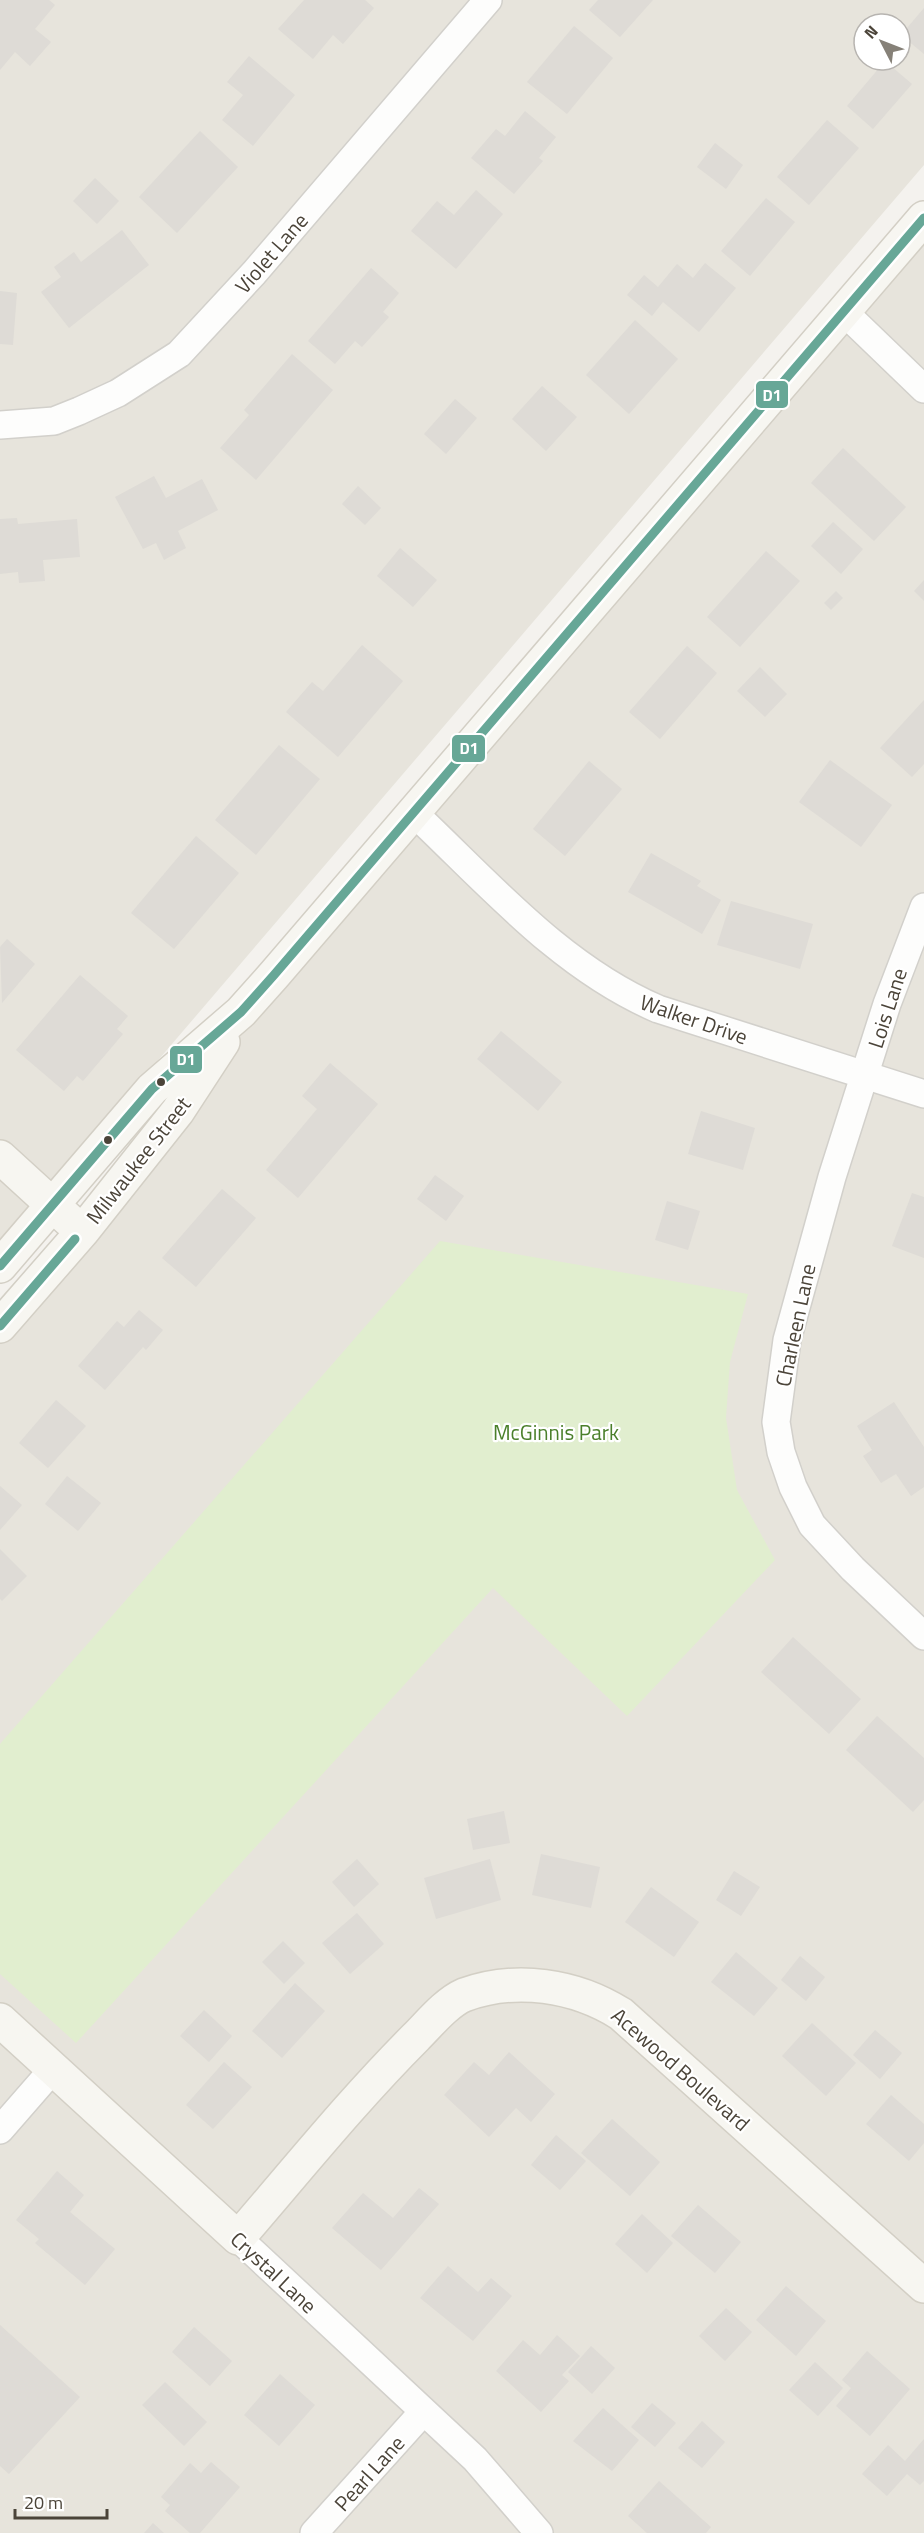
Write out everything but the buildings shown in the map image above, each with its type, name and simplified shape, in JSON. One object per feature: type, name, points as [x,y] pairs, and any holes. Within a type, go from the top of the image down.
[{"type":"street","name":"Violet Lane","points":[[0,425],[54,421],[80,411],[118,393],[179,354],[254,273],[488,0]]},
{"type":"street","name":"Milwaukee Street","points":[[0,1266],[152,1089],[241,1012],[415,814],[924,218]]},
{"type":"street","points":[[844,312],[924,388]]},
{"type":"street","name":"Walker Drive","points":[[415,814],[557,948],[630,997],[864,1077],[924,1094]]},
{"type":"street","name":"Lois Lane","points":[[864,1077],[891,994],[924,907]]},
{"type":"street","name":"Milwaukee Street","points":[[0,1326],[82,1232],[178,1111],[241,1012]]},
{"type":"street","name":"Charleen Lane","points":[[864,1077],[832,1177],[787,1340],[776,1422],[781,1452],[793,1487],[812,1525],[853,1569],[924,1636]]},
{"type":"street","points":[[0,1157],[82,1232]]},
{"type":"street","name":"Acewood Boulevard","points":[[238,2238],[392,2061],[440,2013],[463,1996],[520,1983],[583,1994],[621,2014],[924,2286]]},
{"type":"street","name":"Crystal Lane","points":[[2,2025],[54,2068],[475,2458],[539,2533]]},
{"type":"street","points":[[0,2130],[54,2068]]},
{"type":"street","name":"Pearl Lane","points":[[314,2533],[423,2412]]},
{"type":"shaded area","points":[[0,0],[924,0],[924,165],[0,1245]]},
{"type":"shaded area","points":[[924,218],[924,2533],[0,2533],[0,1326],[241,1012]]},
{"type":"green space","name":"McGinnis Park","points":[[440,1241],[748,1294],[730,1362],[726,1418],[737,1490],[775,1560],[627,1716],[493,1588],[76,2043],[0,1974],[0,1744]]},
{"type":"transit line","name":"D1","points":[[0,1266],[152,1089],[241,1012],[274,975],[924,218]]},
{"type":"transit line","name":"D1","points":[[0,1326],[75,1239]]}]
